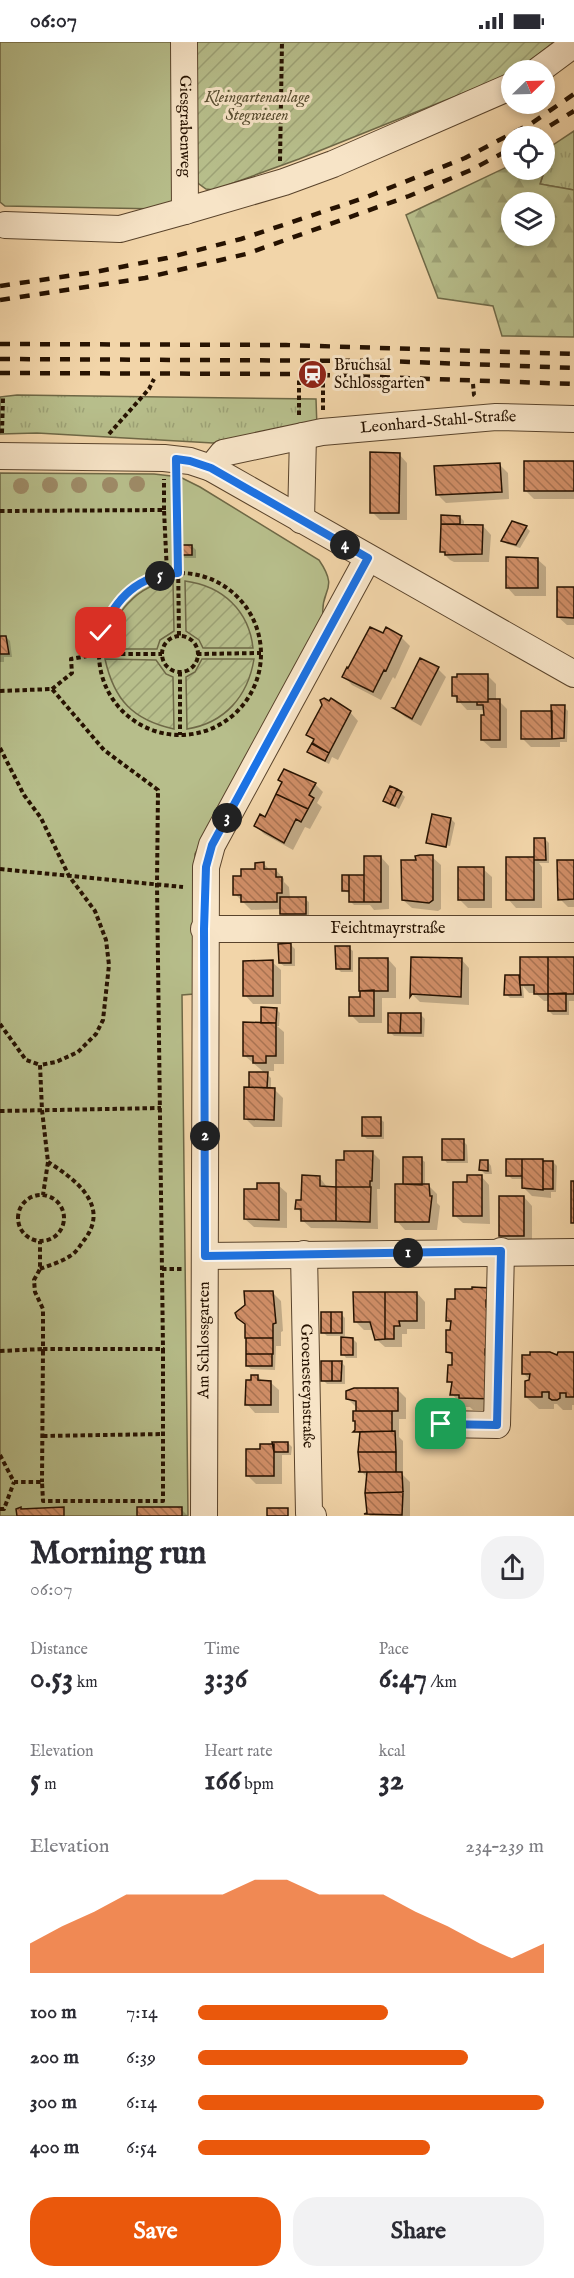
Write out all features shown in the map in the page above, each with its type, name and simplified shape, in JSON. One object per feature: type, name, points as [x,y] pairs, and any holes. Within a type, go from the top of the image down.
[{"type":"street","name":"Giesgrabenweg","points":[[184,42],[185,211]]},
{"type":"street","points":[[552,60],[574,44]]},
{"type":"street","points":[[5,225],[120,228],[185,211],[284,182],[343,160],[501,91]]},
{"type":"street","name":"Leonhard-Stahl-Straße","points":[[211,468],[223,453],[301,429],[322,432],[496,417],[574,419]]},
{"type":"street","points":[[300,519],[301,429]]},
{"type":"street","points":[[0,456],[109,447],[190,461],[211,468],[574,674]]},
{"type":"street","name":"Am Schlossgarten","points":[[204,1516],[204,929],[206,867],[212,845],[368,558]]},
{"type":"street","name":"Feichtmayrstraße","points":[[204,929],[574,929]]},
{"type":"street","points":[[441,1424],[497,1425],[501,1251]]},
{"type":"street","points":[[205,1256],[574,1252]]},
{"type":"street","name":"Groenesteynstraße","points":[[304,1254],[309,1513],[312,1516]]},
{"type":"path","points":[[282,42],[280,162],[284,182]]},
{"type":"path","points":[[109,447],[154,379]]},
{"type":"path","points":[[299,380],[301,429]]},
{"type":"path","points":[[323,380],[323,419]]},
{"type":"path","points":[[473,384],[474,395]]},
{"type":"path","points":[[2,429],[3,398]]},
{"type":"path","points":[[176,459],[179,636]]},
{"type":"path","points":[[165,503],[167,573]]},
{"type":"path","points":[[0,511],[164,510]]},
{"type":"path","points":[[167,573],[206,578],[231,591],[244,605],[253,621],[261,653],[251,692],[241,706],[229,718],[213,728],[196,733],[180,735],[159,732],[139,724],[123,712],[110,695],[102,676],[98,654],[101,633],[110,612],[125,594],[144,581],[167,573]]},
{"type":"path","points":[[179,636],[195,644],[197,654],[194,665],[180,672],[168,668],[162,654],[165,643],[179,636]]},
{"type":"path","points":[[197,654],[261,653]]},
{"type":"path","points":[[0,691],[52,689],[72,673],[71,659],[98,654],[162,654]]},
{"type":"path","points":[[180,672],[180,735]]},
{"type":"path","points":[[40,1240],[40,1269],[34,1280],[34,1292],[43,1309],[43,1501],[163,1501],[161,1108],[157,884],[159,790],[104,750],[52,689]]},
{"type":"path","points":[[0,748],[24,795],[41,818],[69,876],[95,911],[106,940],[109,965],[103,1020],[96,1034],[78,1052],[56,1062],[40,1065],[26,1060],[0,1023]]},
{"type":"path","points":[[0,869],[205,889]]},
{"type":"path","points":[[40,1065],[48,1162],[43,1195]]},
{"type":"path","points":[[0,1111],[161,1108]]},
{"type":"path","points":[[40,1269],[73,1256],[89,1234],[94,1222],[92,1207],[85,1190],[65,1172],[48,1162]]},
{"type":"path","points":[[43,1195],[57,1201],[64,1215],[60,1230],[48,1240],[40,1240],[26,1235],[19,1224],[18,1216],[20,1209],[29,1198],[43,1195]]},
{"type":"path","points":[[162,1269],[183,1269]]},
{"type":"path","points":[[0,1351],[163,1349]]},
{"type":"path","points":[[43,1436],[163,1434]]},
{"type":"path","points":[[0,1455],[14,1482],[4,1509],[0,1509]]},
{"type":"path","points":[[14,1482],[42,1482]]},
{"type":"green space","points":[[0,42],[174,42],[175,203],[160,209],[5,206],[0,202]]},
{"type":"green space","name":"Kleingartenanlage Stegwiesen","points":[[193,42],[554,42],[531,60],[501,60],[501,78],[299,159],[214,190],[206,189],[195,181]]},
{"type":"green space","points":[[574,131],[574,190],[540,184],[541,180],[555,180],[555,144]]},
{"type":"green space","points":[[501,170],[501,180],[541,180],[540,184],[574,190],[574,337],[502,336],[493,306],[438,298],[406,215]]},
{"type":"green space","points":[[17,395],[316,399],[317,428],[213,443],[37,433],[0,434],[0,397]]},
{"type":"green space","points":[[0,473],[154,474],[180,477],[319,560],[328,578],[323,615],[195,854],[194,994],[182,995],[188,1516],[0,1516]]},
{"type":"green space","points":[[173,581],[174,631],[160,640],[157,649],[106,649],[114,624],[128,603],[148,588]]},
{"type":"green space","points":[[185,581],[211,588],[232,602],[246,623],[253,648],[203,648],[199,640],[186,631]]},
{"type":"green space","points":[[105,659],[156,660],[166,674],[173,677],[174,729],[147,720],[128,706],[114,686]]},
{"type":"green space","points":[[202,659],[254,659],[246,685],[233,706],[213,721],[187,729],[186,677],[195,672]]},
{"type":"building","points":[[370,452],[400,453],[399,513],[370,513]]},
{"type":"building","points":[[524,461],[574,461],[574,491],[524,491]]},
{"type":"building","points":[[500,463],[502,492],[436,495],[434,466]]},
{"type":"building","points":[[441,515],[460,516],[460,524],[441,524]]},
{"type":"building","points":[[512,521],[527,526],[516,545],[501,541]]},
{"type":"building","points":[[441,524],[483,525],[482,554],[445,555],[445,552],[440,552]]},
{"type":"building","points":[[180,545],[192,545],[192,555],[180,555]]},
{"type":"building","points":[[506,557],[538,558],[538,588],[506,588]]},
{"type":"building","points":[[557,587],[574,587],[574,618],[557,617]]},
{"type":"building","points":[[370,627],[383,633],[386,627],[402,636],[386,671],[384,670],[373,692],[342,677]]},
{"type":"building","points":[[0,636],[6,636],[9,654],[0,654]]},
{"type":"building","points":[[420,658],[439,667],[412,719],[393,708]]},
{"type":"building","points":[[457,674],[488,674],[488,702],[457,702],[457,696],[452,696],[452,677],[457,677]]},
{"type":"building","points":[[324,698],[329,701],[331,698],[351,711],[329,753],[312,744],[314,739],[306,735],[322,705],[320,700]]},
{"type":"building","points":[[488,699],[500,699],[500,740],[481,740],[483,705],[477,705],[477,702],[488,702]]},
{"type":"building","points":[[551,705],[565,705],[564,738],[552,739]]},
{"type":"building","points":[[521,711],[552,711],[552,739],[521,739]]},
{"type":"building","points":[[312,743],[329,753],[325,761],[307,752]]},
{"type":"building","points":[[284,769],[316,783],[309,795],[314,798],[308,809],[276,794],[282,782],[278,780]]},
{"type":"building","points":[[390,786],[397,789],[390,804],[383,801]]},
{"type":"building","points":[[397,789],[402,792],[395,806],[390,804]]},
{"type":"building","points":[[276,794],[308,809],[301,822],[296,819],[284,843],[254,826],[260,814],[265,817]]},
{"type":"building","points":[[432,814],[451,818],[446,847],[426,843]]},
{"type":"building","points":[[534,838],[545,838],[546,860],[534,860]]},
{"type":"building","points":[[433,855],[433,900],[429,903],[402,900],[401,860],[416,860],[415,856]]},
{"type":"building","points":[[364,856],[381,856],[381,902],[364,902]]},
{"type":"building","points":[[506,857],[534,857],[534,900],[506,900]]},
{"type":"building","points":[[557,860],[574,860],[574,899],[558,900]]},
{"type":"building","points":[[264,862],[264,869],[276,869],[276,877],[282,877],[282,893],[277,893],[277,902],[241,902],[241,895],[233,895],[233,876],[241,876],[241,869],[255,869],[255,863]]},
{"type":"building","points":[[458,867],[484,867],[484,900],[458,900]]},
{"type":"building","points":[[342,875],[349,875],[349,891],[342,891]]},
{"type":"building","points":[[349,875],[364,875],[364,902],[349,902]]},
{"type":"building","points":[[280,897],[306,897],[306,914],[280,914]]},
{"type":"building","points":[[291,943],[291,963],[279,963],[278,944]]},
{"type":"building","points":[[335,946],[350,946],[350,969],[336,969]]},
{"type":"building","points":[[411,957],[462,958],[461,997],[412,994],[410,997]]},
{"type":"building","points":[[520,957],[548,957],[548,994],[534,994],[534,985],[520,985]]},
{"type":"building","points":[[548,957],[574,957],[574,994],[548,994]]},
{"type":"building","points":[[359,958],[388,958],[388,991],[359,991]]},
{"type":"building","points":[[273,960],[273,996],[243,996],[243,961]]},
{"type":"building","points":[[505,975],[519,975],[521,995],[504,995]]},
{"type":"building","points":[[374,990],[374,1016],[349,1016],[349,997],[360,997],[360,991]]},
{"type":"building","points":[[566,993],[566,1011],[548,1011],[548,994]]},
{"type":"building","points":[[261,1007],[277,1008],[276,1023],[261,1023]]},
{"type":"building","points":[[388,1013],[401,1013],[400,1033],[388,1033]]},
{"type":"building","points":[[401,1013],[421,1013],[421,1033],[400,1033]]},
{"type":"building","points":[[243,1022],[276,1023],[276,1056],[266,1056],[266,1063],[253,1063],[253,1056],[243,1056]]},
{"type":"building","points":[[249,1072],[268,1072],[267,1088],[249,1087]]},
{"type":"building","points":[[244,1087],[275,1088],[274,1120],[244,1119]]},
{"type":"building","points":[[362,1117],[381,1117],[381,1136],[362,1136]]},
{"type":"building","points":[[442,1139],[464,1139],[464,1160],[442,1160]]},
{"type":"building","points":[[344,1151],[373,1151],[370,1187],[336,1187],[336,1160],[344,1160]]},
{"type":"building","points":[[403,1157],[422,1157],[422,1185],[403,1184]]},
{"type":"building","points":[[506,1159],[522,1159],[522,1176],[506,1176]]},
{"type":"building","points":[[522,1159],[543,1159],[543,1190],[522,1188]]},
{"type":"building","points":[[480,1160],[488,1160],[488,1171],[479,1170]]},
{"type":"building","points":[[543,1161],[553,1161],[553,1189],[543,1189]]},
{"type":"building","points":[[302,1175],[320,1176],[320,1186],[336,1187],[336,1221],[301,1221],[301,1209],[295,1209],[296,1200],[301,1200]]},
{"type":"building","points":[[467,1175],[482,1175],[482,1216],[453,1216],[453,1182],[467,1182]]},
{"type":"building","points":[[571,1181],[574,1181],[574,1223],[571,1223]]},
{"type":"building","points":[[257,1183],[279,1183],[279,1220],[244,1219],[244,1189],[257,1189]]},
{"type":"building","points":[[395,1184],[429,1184],[430,1196],[432,1196],[429,1222],[395,1222]]},
{"type":"building","points":[[336,1187],[371,1187],[370,1222],[336,1221]]},
{"type":"building","points":[[499,1196],[524,1196],[524,1236],[499,1236]]},
{"type":"building","points":[[472,1287],[491,1288],[491,1300],[486,1300],[486,1307],[490,1307],[489,1349],[485,1349],[485,1355],[490,1355],[491,1399],[459,1398],[459,1395],[450,1395],[452,1382],[447,1382],[448,1365],[452,1365],[452,1353],[446,1352],[446,1330],[450,1330],[451,1321],[446,1321],[447,1299],[455,1299],[455,1289],[472,1289]]},
{"type":"building","points":[[244,1291],[273,1291],[276,1323],[273,1324],[273,1338],[245,1338],[245,1324],[237,1318],[235,1313],[245,1305]]},
{"type":"building","points":[[353,1292],[385,1292],[385,1339],[375,1340],[370,1322],[354,1322]]},
{"type":"building","points":[[385,1292],[417,1292],[417,1321],[399,1321],[400,1326],[394,1326],[394,1339],[385,1339]]},
{"type":"building","points":[[321,1312],[331,1312],[331,1333],[321,1333]]},
{"type":"building","points":[[331,1312],[342,1312],[342,1333],[331,1333]]},
{"type":"building","points":[[341,1337],[353,1338],[353,1355],[341,1355]]},
{"type":"building","points":[[246,1338],[273,1338],[273,1354],[246,1354]]},
{"type":"building","points":[[530,1352],[550,1352],[557,1355],[558,1352],[574,1352],[574,1397],[566,1397],[566,1393],[560,1393],[560,1398],[552,1400],[549,1398],[549,1392],[542,1392],[542,1397],[525,1397],[525,1381],[529,1380],[530,1374],[522,1374],[522,1355],[530,1355]]},
{"type":"building","points":[[246,1354],[272,1354],[272,1366],[246,1366]]},
{"type":"building","points":[[321,1361],[332,1361],[332,1381],[321,1381]]},
{"type":"building","points":[[332,1361],[342,1361],[341,1381],[332,1381]]},
{"type":"building","points":[[251,1375],[258,1375],[258,1380],[271,1381],[271,1405],[245,1405],[246,1380],[251,1380]]},
{"type":"building","points":[[354,1388],[398,1388],[398,1411],[356,1411],[356,1401],[346,1399],[346,1391]]},
{"type":"building","points":[[353,1411],[392,1411],[392,1431],[353,1432],[355,1421],[353,1421]]},
{"type":"building","points":[[395,1431],[396,1452],[358,1452],[360,1432]]},
{"type":"building","points":[[272,1442],[288,1442],[288,1452],[274,1452]]},
{"type":"building","points":[[260,1444],[274,1444],[274,1476],[246,1476],[246,1449],[260,1449]]},
{"type":"building","points":[[358,1452],[396,1452],[396,1472],[358,1472],[360,1471]]},
{"type":"building","points":[[367,1472],[402,1472],[403,1492],[365,1493]]},
{"type":"building","points":[[403,1492],[402,1515],[364,1514],[367,1513],[365,1493]]},
{"type":"building","points":[[21,1507],[21,1509],[64,1507],[64,1516],[17,1516],[16,1509]]},
{"type":"building","points":[[137,1507],[182,1507],[182,1516],[137,1516]]},
{"type":"building","points":[[267,1508],[288,1508],[288,1516],[267,1516]]},
{"type":"railway","points":[[0,286],[95,272],[167,258],[241,239],[364,198],[465,158],[532,123],[574,94]]},
{"type":"railway","points":[[549,126],[574,111]]},
{"type":"railway","points":[[0,300],[145,278],[246,254],[409,196],[471,170],[501,154]]},
{"type":"railway","points":[[0,344],[286,345],[574,354]]},
{"type":"railway","points":[[0,359],[386,361],[574,368]]},
{"type":"railway","points":[[0,373],[292,374],[574,384]]},
{"type":"place","name":"Bruchsal Schlossgarten","points":[[313,375]]},
{"type":"route","points":[[101,633],[110,612],[125,594],[144,581],[167,573],[178,573],[176,459],[211,468],[368,558],[212,845],[206,867],[204,929],[205,1256],[501,1251],[497,1425],[441,1424]]}]
